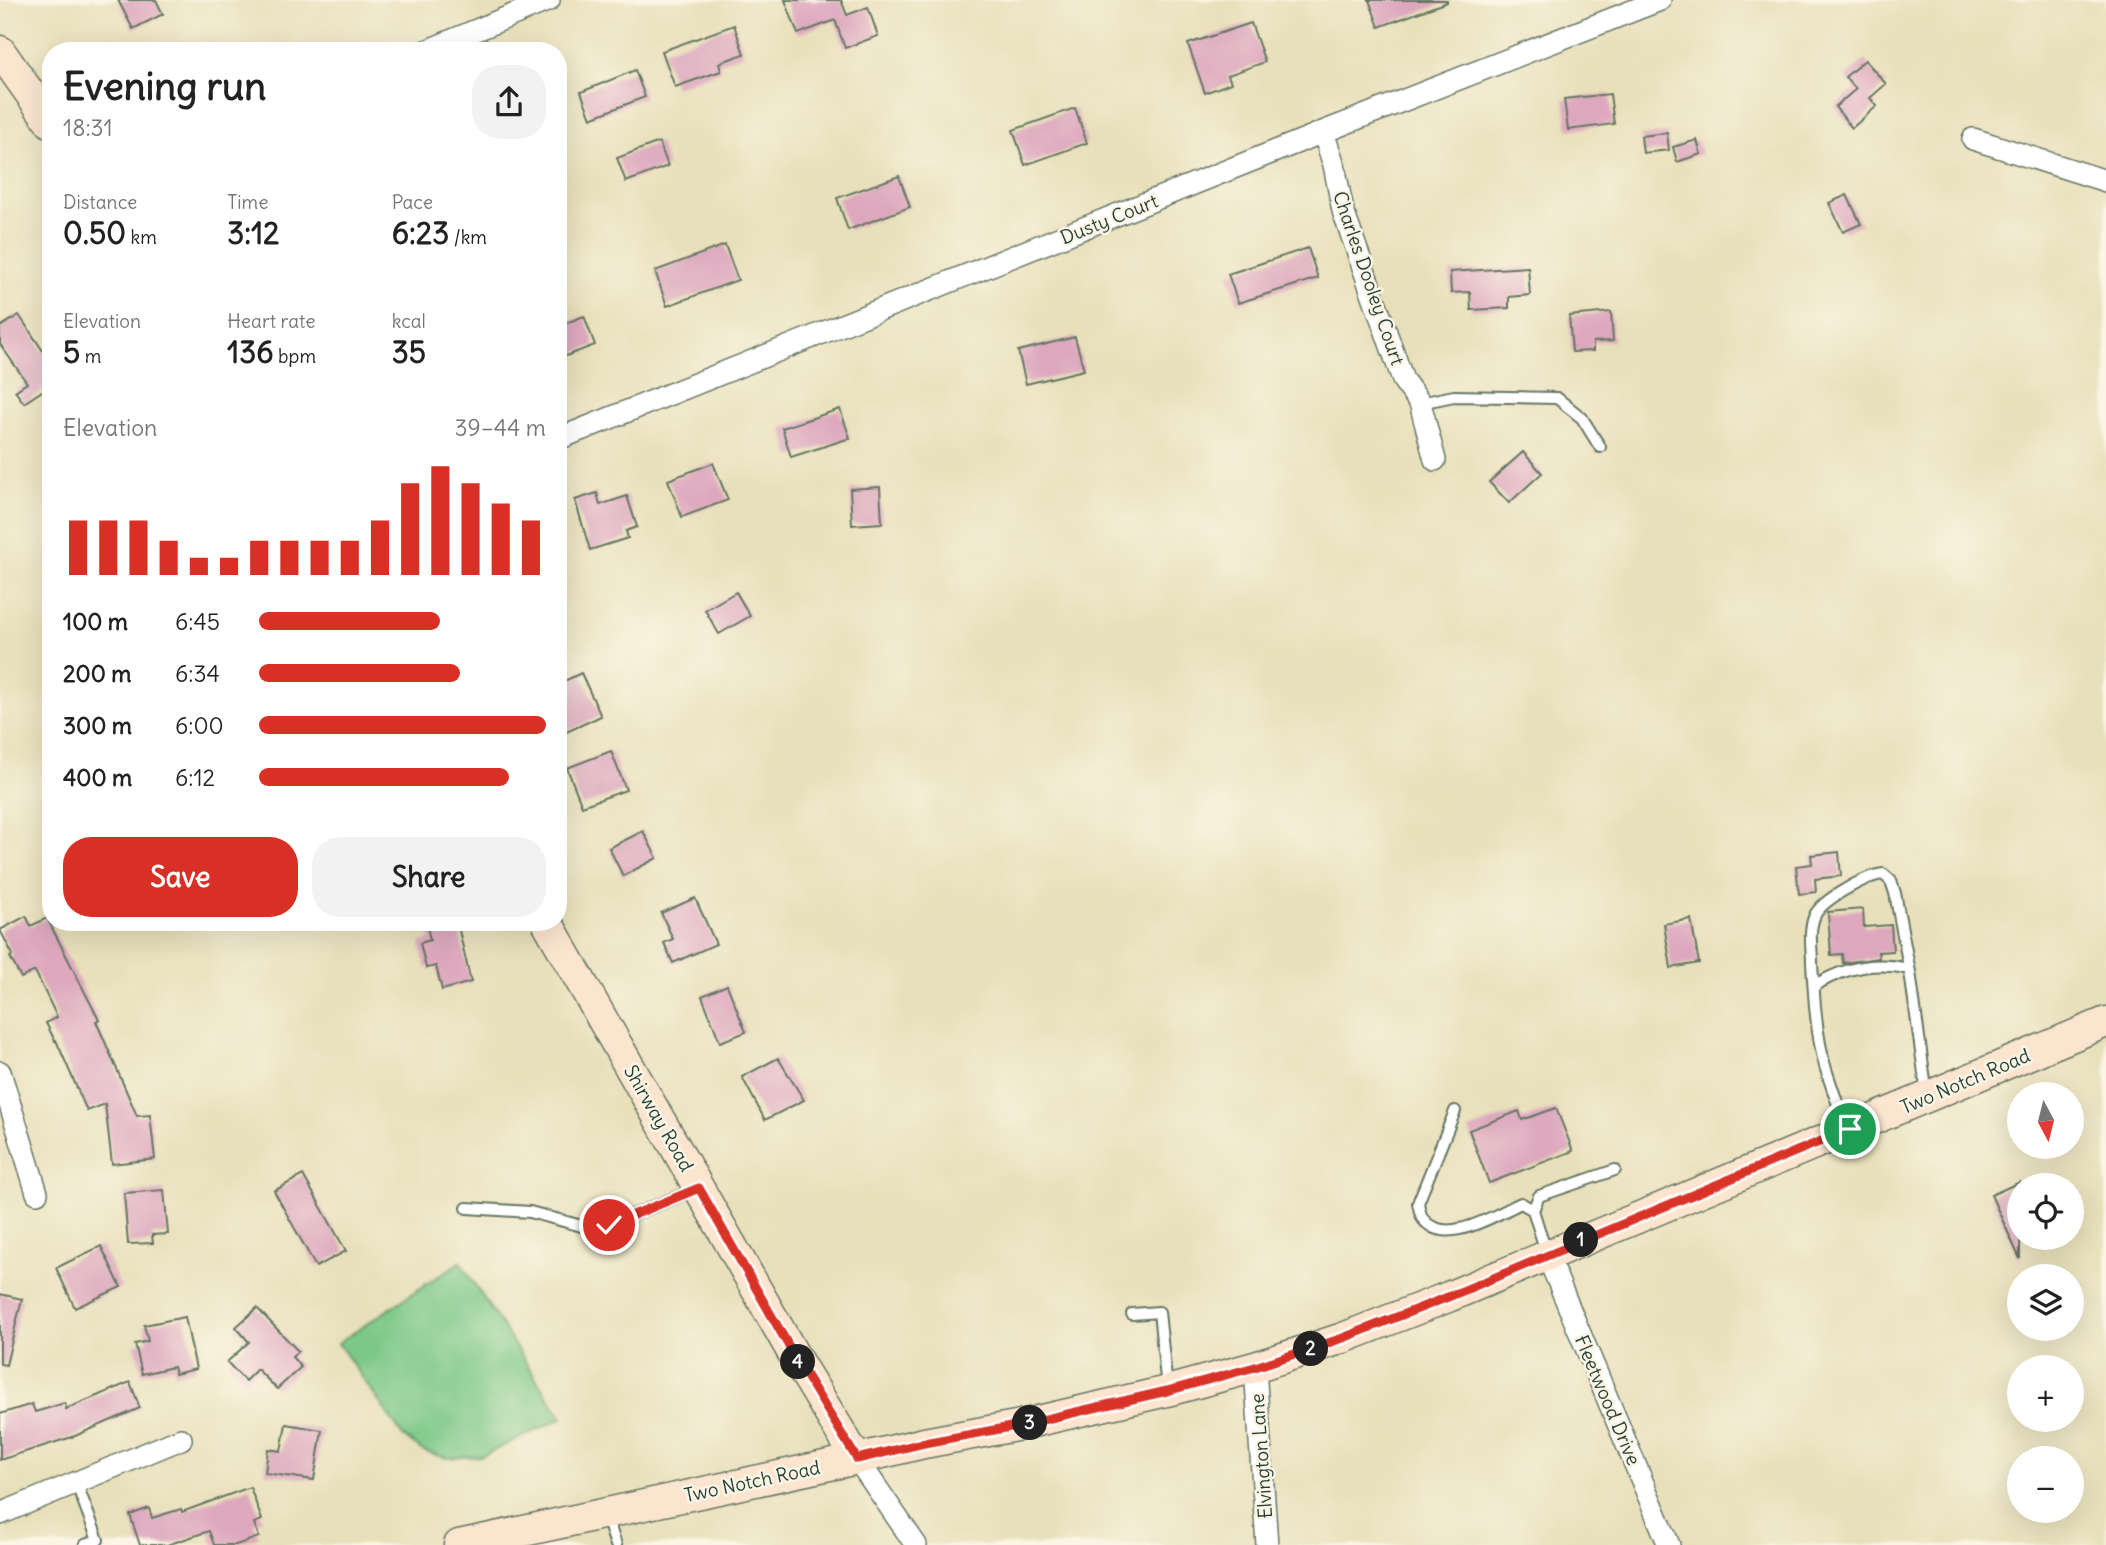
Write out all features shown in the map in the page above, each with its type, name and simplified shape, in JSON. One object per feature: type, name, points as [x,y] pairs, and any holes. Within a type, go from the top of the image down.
[{"type":"street","points":[[448,42],[550,0]]},
{"type":"street","name":"Dusty Court","points":[[567,435],[1660,0]]},
{"type":"street","points":[[0,51],[42,111]]},
{"type":"street","name":"Charles Dooley Court","points":[[1323,132],[1334,164],[1343,211],[1403,380],[1420,403],[1435,460]]},
{"type":"street","points":[[1973,139],[2106,181]]},
{"type":"street","name":"Shirway Road","points":[[552,931],[795,1357],[857,1459]]},
{"type":"street","name":"Two Notch Road","points":[[459,1545],[924,1443],[1016,1426],[1167,1391],[1255,1367],[1343,1338],[2106,1023]]},
{"type":"street","points":[[0,1072],[37,1194]]},
{"type":"street","name":"Fleetwood Drive","points":[[1547,1255],[1669,1545]]},
{"type":"street","name":"Elvington Lane","points":[[1255,1367],[1267,1545]]},
{"type":"street","points":[[0,1514],[181,1439]]},
{"type":"street","points":[[857,1459],[916,1545]]},
{"type":"lane","points":[[1420,403],[1454,396],[1557,398],[1582,418],[1601,447]]},
{"type":"lane","points":[[1847,1130],[1825,1065],[1814,986],[1811,935],[1815,915],[1826,902],[1872,876],[1883,874],[1891,881],[1909,969],[1927,1097]]},
{"type":"lane","points":[[1814,986],[1844,970],[1889,964],[1909,969]]},
{"type":"lane","points":[[1455,1111],[1418,1203],[1422,1219],[1438,1230],[1455,1232],[1521,1203],[1533,1210]]},
{"type":"lane","points":[[1547,1255],[1533,1210],[1539,1196],[1615,1170]]},
{"type":"lane","points":[[467,1208],[530,1212],[589,1228],[609,1225],[699,1188]]},
{"type":"lane","points":[[1132,1314],[1159,1312],[1167,1391]]},
{"type":"lane","points":[[76,1482],[98,1540],[85,1545]]},
{"type":"lane","points":[[606,1513],[615,1545]]},
{"type":"green space","points":[[460,1262],[562,1418],[482,1456],[446,1458],[423,1451],[403,1436],[338,1343]]},
{"type":"building","points":[[118,0],[156,0],[163,14],[133,29]]},
{"type":"building","points":[[785,0],[841,0],[847,15],[868,7],[878,36],[845,48],[835,20],[798,34]]},
{"type":"building","points":[[1369,0],[1447,0],[1447,2],[1379,27]]},
{"type":"building","points":[[1251,23],[1265,62],[1228,75],[1231,83],[1205,93],[1188,44]]},
{"type":"building","points":[[734,25],[744,54],[719,63],[721,71],[675,87],[662,51]]},
{"type":"building","points":[[1865,60],[1886,84],[1870,98],[1877,106],[1852,128],[1835,107],[1856,89],[1845,77]]},
{"type":"building","points":[[635,70],[645,97],[591,118],[581,92]]},
{"type":"building","points":[[1610,94],[1614,124],[1568,130],[1564,99]]},
{"type":"building","points":[[1075,108],[1087,143],[1025,165],[1013,130]]},
{"type":"building","points":[[1667,133],[1669,150],[1643,153],[1641,136]]},
{"type":"building","points":[[1697,140],[1701,154],[1677,162],[1673,147]]},
{"type":"building","points":[[659,142],[668,166],[626,182],[617,158]]},
{"type":"building","points":[[899,176],[910,207],[848,230],[837,198]]},
{"type":"building","points":[[1847,195],[1861,224],[1843,232],[1829,203]]},
{"type":"building","points":[[725,245],[738,280],[667,306],[655,271]]},
{"type":"building","points":[[1308,248],[1318,278],[1238,303],[1228,274]]},
{"type":"building","points":[[1528,267],[1530,295],[1509,297],[1509,308],[1471,310],[1470,292],[1451,293],[1450,272]]},
{"type":"building","points":[[1611,312],[1613,341],[1593,342],[1593,351],[1572,352],[1569,316]]},
{"type":"building","points":[[19,315],[42,350],[42,391],[24,403],[15,391],[27,383],[0,344],[0,327]]},
{"type":"building","points":[[584,316],[595,345],[567,356],[567,323]]},
{"type":"building","points":[[1075,337],[1084,370],[1026,384],[1018,351]]},
{"type":"building","points":[[840,409],[850,438],[791,457],[782,428]]},
{"type":"building","points":[[1523,452],[1542,473],[1509,503],[1489,482]]},
{"type":"building","points":[[713,463],[728,500],[682,517],[668,480]]},
{"type":"building","points":[[880,487],[882,523],[852,525],[850,489]]},
{"type":"building","points":[[597,493],[600,505],[627,496],[637,527],[626,531],[628,538],[590,550],[575,500]]},
{"type":"building","points":[[736,592],[750,616],[719,634],[705,610]]},
{"type":"building","points":[[581,673],[601,716],[567,732],[567,680]]},
{"type":"building","points":[[611,751],[626,790],[582,806],[567,768]]},
{"type":"building","points":[[643,831],[657,858],[623,876],[609,848]]},
{"type":"building","points":[[1839,852],[1841,876],[1815,879],[1816,892],[1799,894],[1796,866],[1812,864],[1811,855]]},
{"type":"building","points":[[695,898],[716,944],[673,963],[664,943],[673,939],[661,913]]},
{"type":"building","points":[[1863,909],[1864,927],[1891,925],[1893,951],[1878,952],[1879,958],[1843,963],[1842,954],[1831,955],[1828,912]]},
{"type":"building","points":[[26,916],[31,926],[42,920],[42,931],[54,931],[99,1020],[96,1021],[137,1116],[150,1115],[155,1159],[112,1164],[105,1104],[87,1111],[46,1023],[57,1017],[35,971],[21,978],[0,930]]},
{"type":"building","points":[[1691,919],[1699,963],[1671,968],[1664,924]]},
{"type":"building","points":[[428,931],[459,931],[471,982],[442,990],[436,966],[426,968],[420,943],[430,940]]},
{"type":"building","points":[[727,985],[746,1032],[720,1042],[702,996]]},
{"type":"building","points":[[778,1058],[804,1100],[765,1120],[742,1077]]},
{"type":"building","points":[[1556,1108],[1573,1151],[1489,1183],[1469,1130],[1519,1111],[1522,1120]]},
{"type":"building","points":[[303,1175],[346,1251],[316,1267],[274,1191]]},
{"type":"building","points":[[2007,1188],[2007,1230],[1991,1195]]},
{"type":"building","points":[[164,1190],[168,1234],[152,1235],[153,1243],[128,1244],[124,1193]]},
{"type":"building","points":[[101,1246],[121,1287],[75,1308],[56,1268]]},
{"type":"building","points":[[0,1294],[22,1299],[6,1365],[0,1364]]},
{"type":"building","points":[[257,1308],[298,1351],[292,1357],[301,1367],[277,1389],[257,1369],[245,1381],[227,1362],[249,1342],[236,1327]]},
{"type":"building","points":[[185,1317],[196,1369],[175,1374],[173,1367],[142,1374],[135,1344],[148,1341],[144,1325]]},
{"type":"building","points":[[130,1382],[140,1408],[75,1436],[0,1460],[0,1414],[32,1404],[35,1412],[65,1403],[66,1409]]},
{"type":"building","points":[[286,1424],[322,1430],[314,1480],[265,1473],[268,1449],[281,1451]]},
{"type":"building","points":[[250,1487],[262,1520],[254,1523],[259,1537],[236,1545],[214,1545],[209,1531],[167,1545],[140,1545],[130,1515],[149,1508],[152,1518],[181,1509],[182,1512]]},
{"type":"route","points":[[609,1225],[699,1188],[795,1357],[857,1459],[1167,1391],[1255,1367],[1343,1338],[1448,1297],[1850,1129]]}]
